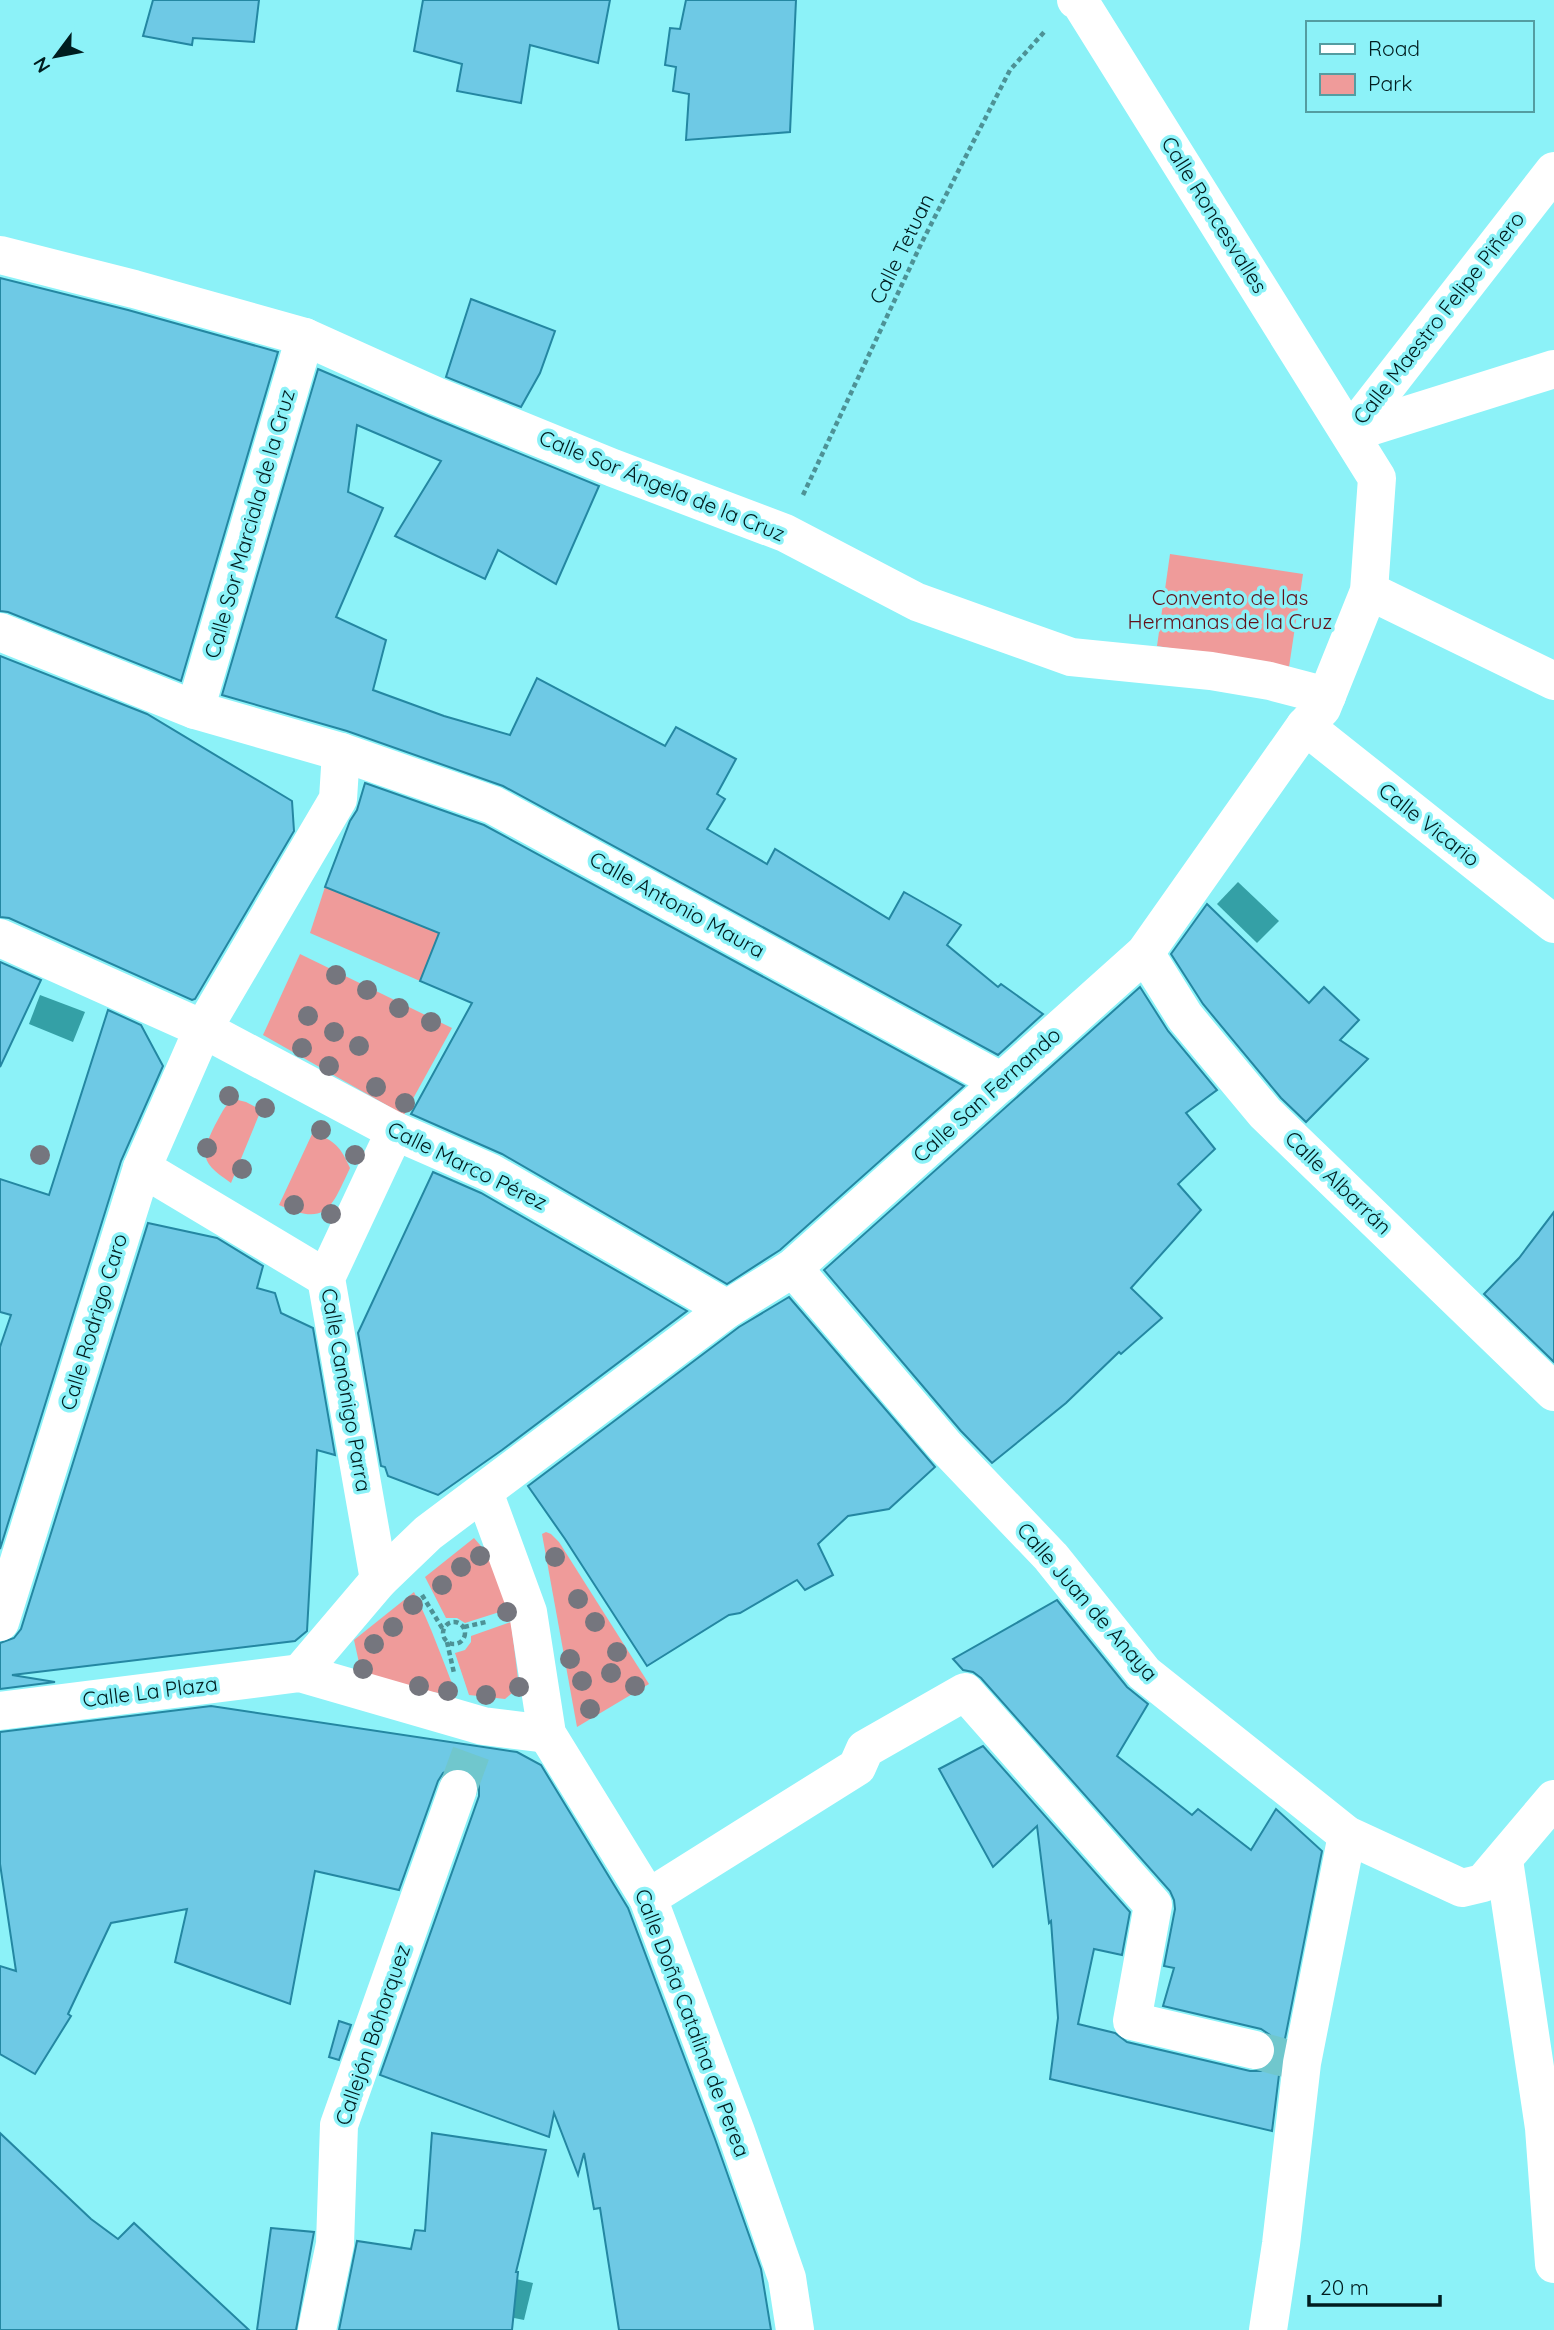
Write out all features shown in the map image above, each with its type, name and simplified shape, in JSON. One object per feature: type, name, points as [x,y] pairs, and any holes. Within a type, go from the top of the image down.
[{"type":"street","name":"Calle Roncesvalles","points":[[1079,1],[1377,478],[1369,591]]},
{"type":"street","name":"Calle Maestro Felipe Piñero","points":[[1350,433],[1554,171]]},
{"type":"street","name":"Calle Sor Ángela de la Cruz","points":[[0,255],[305,337],[436,396],[613,468],[785,533],[917,602],[1071,657],[1211,671],[1270,681],[1327,696]]},
{"type":"street","name":"Calle Sor Marciala de la Cruz","points":[[195,710],[305,337]]},
{"type":"street","points":[[1350,433],[1554,369]]},
{"type":"street","points":[[1369,591],[1554,681]]},
{"type":"street","name":"Calle San Fernando","points":[[300,1673],[379,1580],[428,1532],[727,1309],[793,1268],[1145,953],[1305,726],[1322,708],[1369,591]]},
{"type":"street","name":"Calle Antonio Maura","points":[[0,632],[195,710],[341,752],[493,805],[1002,1082]]},
{"type":"street","name":"Calle Vicario","points":[[1305,726],[1554,924]]},
{"type":"street","name":"Calle Rodrigo Caro","points":[[0,1622],[142,1168],[203,1029],[338,799],[341,752]]},
{"type":"street","name":"Calle Marco Pérez","points":[[0,938],[203,1029],[395,1131],[491,1173],[727,1309]]},
{"type":"street","name":"Calle Albarrán","points":[[1145,953],[1185,1017],[1265,1113],[1554,1392]]},
{"type":"street","name":"Calle Canónigo Parra","points":[[379,1580],[326,1278],[395,1131]]},
{"type":"street","points":[[142,1168],[326,1278]]},
{"type":"street","name":"Calle Juan de Anaya","points":[[793,1268],[945,1446],[1051,1557],[1144,1673],[1347,1835],[1462,1888],[1483,1883],[1554,1798]]},
{"type":"street","points":[[300,1673],[479,1735],[547,1734],[528,1612],[484,1492]]},
{"type":"street","name":"Calle La Plaza","points":[[0,1711],[300,1673]]},
{"type":"street","points":[[648,1898],[857,1767],[865,1749],[965,1692],[1153,1905],[1132,2021],[1282,2058]]},
{"type":"street","name":"Calle Doña Catalina de Perea","points":[[547,1734],[648,1898],[736,2132],[787,2278],[795,2330]]},
{"type":"street","name":"Callejón Bohorquez","points":[[317,2330],[335,2244],[339,2125],[458,1789]]},
{"type":"street","points":[[1268,2330],[1281,2244],[1282,2058],[1347,1835]]},
{"type":"street","points":[[1504,1860],[1544,2128],[1554,2264]]},
{"type":"path","name":"Calle Tetuan","points":[[785,533],[922,242],[1010,70],[1054,21],[1079,1]]},
{"type":"path","points":[[453,1622],[461,1625],[466,1631],[463,1640],[456,1644],[447,1642],[443,1635],[445,1627],[453,1622]]},
{"type":"green space","name":"Convento de las Hermanas de la Cruz","points":[[1170,554],[1303,574],[1289,667],[1157,646]]},
{"type":"green space","points":[[325,887],[439,933],[420,981],[310,933]]},
{"type":"green space","points":[[300,954],[452,1028],[404,1115],[263,1035]]},
{"type":"green space","points":[[234,1099],[261,1110],[231,1183],[214,1170],[205,1152],[215,1125],[225,1107]]},
{"type":"green space","points":[[313,1132],[336,1146],[350,1168],[332,1203],[318,1214],[308,1214],[279,1205]]},
{"type":"green space","points":[[546,1532],[559,1542],[649,1684],[577,1727],[542,1534]]},
{"type":"green space","points":[[474,1538],[493,1560],[509,1609],[465,1623],[457,1618],[446,1618],[425,1577]]},
{"type":"green space","points":[[414,1592],[457,1696],[363,1681],[354,1640]]},
{"type":"green space","points":[[511,1622],[519,1687],[505,1699],[469,1695],[455,1653],[465,1650],[471,1642],[471,1636]]},
{"type":"water","points":[[1238,882],[1279,921],[1257,943],[1217,904]]},
{"type":"water","points":[[40,995],[85,1012],[73,1042],[29,1024]]},
{"type":"water","points":[[483,2271],[533,2283],[524,2320],[505,2316]]},
{"type":"building","points":[[153,0],[259,0],[254,42],[193,38],[192,45],[143,36]]},
{"type":"building","points":[[423,0],[610,0],[598,63],[530,45],[521,103],[457,91],[462,64],[414,51]]},
{"type":"building","points":[[686,0],[796,0],[790,132],[686,140],[689,94],[673,91],[676,67],[665,65],[670,28],[680,29]]},
{"type":"building","points":[[0,278],[278,352],[181,681],[0,611]]},
{"type":"building","points":[[471,299],[555,331],[540,373],[521,407],[446,377]]},
{"type":"building","points":[[318,369],[599,486],[556,584],[498,550],[485,579],[395,536],[441,461],[357,425],[348,492],[383,508],[336,617],[386,640],[373,690],[444,716],[510,735],[537,678],[665,746],[676,727],[736,759],[717,794],[725,799],[707,829],[767,864],[775,849],[889,919],[904,892],[961,925],[947,945],[998,987],[1001,984],[1043,1014],[998,1055],[503,786],[347,731],[222,695]]},
{"type":"building","points":[[0,656],[147,714],[292,801],[294,831],[195,999],[192,1000],[9,918],[0,917]]},
{"type":"building","points":[[365,783],[484,825],[964,1086],[780,1250],[727,1284],[502,1154],[411,1114],[472,1003],[420,981],[439,933],[325,887],[350,821],[357,810]]},
{"type":"building","points":[[1207,904],[1309,1003],[1324,987],[1359,1020],[1340,1040],[1368,1059],[1306,1122],[1281,1098],[1203,1004],[1171,954]]},
{"type":"building","points":[[0,962],[41,980],[0,1067]]},
{"type":"building","points":[[1140,987],[1168,1031],[1217,1090],[1186,1113],[1215,1149],[1178,1184],[1201,1210],[1131,1288],[1162,1318],[1121,1354],[1119,1352],[1066,1403],[992,1463],[961,1431],[824,1270]]},
{"type":"building","points":[[108,1010],[141,1025],[163,1066],[121,1161],[0,1549],[0,1347],[11,1315],[0,1312],[0,1179],[49,1195]]},
{"type":"building","points":[[433,1172],[481,1193],[687,1311],[438,1495],[388,1476],[385,1467],[381,1466],[358,1333]]},
{"type":"building","points":[[1554,1212],[1554,1362],[1484,1294],[1519,1258]]},
{"type":"building","points":[[148,1223],[217,1238],[263,1266],[257,1288],[275,1293],[281,1313],[313,1328],[335,1455],[317,1450],[307,1631],[295,1641],[12,1675],[55,1682],[0,1689],[0,1643],[14,1638],[21,1629]]},
{"type":"building","points":[[789,1297],[935,1467],[889,1509],[848,1516],[818,1544],[833,1575],[805,1590],[797,1580],[740,1613],[729,1615],[647,1666],[528,1486],[739,1327]]},
{"type":"building","points":[[1057,1600],[1127,1687],[1148,1704],[1117,1756],[1192,1815],[1198,1809],[1251,1850],[1276,1809],[1322,1851],[1281,2059],[1272,2131],[1050,2079],[1058,2018],[1051,1921],[1049,1923],[1037,1826],[993,1867],[939,1769],[983,1746],[1130,1912],[1122,1955],[1094,1949],[1078,2024],[1115,2033],[1127,2042],[1250,2071],[1261,2071],[1270,2065],[1276,2054],[1276,2044],[1270,2035],[1261,2029],[1163,2006],[1174,1968],[1164,1966],[1175,1909],[1170,1891],[981,1678],[973,1672],[963,1670],[953,1659]]},
{"type":"building","points":[[211,1706],[517,1752],[541,1765],[628,1908],[761,2269],[771,2330],[619,2330],[600,2208],[594,2209],[584,2153],[578,2175],[554,2113],[549,2137],[380,2075],[479,1796],[479,1784],[474,1774],[466,1769],[453,1768],[443,1773],[438,1781],[399,1890],[315,1871],[290,2004],[175,1962],[187,1909],[111,1923],[68,2014],[71,2016],[35,2074],[0,2054],[0,1966],[16,1971],[0,1864],[0,1732]]},
{"type":"building","points":[[339,2021],[351,2025],[339,2060],[329,2057]]},
{"type":"building","points":[[0,2133],[91,2219],[118,2239],[134,2223],[249,2330],[0,2330]]},
{"type":"building","points":[[432,2133],[546,2150],[516,2272],[512,2330],[339,2330],[357,2241],[411,2249],[415,2230],[425,2231]]},
{"type":"building","points":[[271,2228],[314,2232],[296,2330],[257,2330]]},
{"type":"tunnel","points":[[458,1789],[474,1745]]},
{"type":"tunnel","points":[[1255,2050],[1289,2059]]}]
